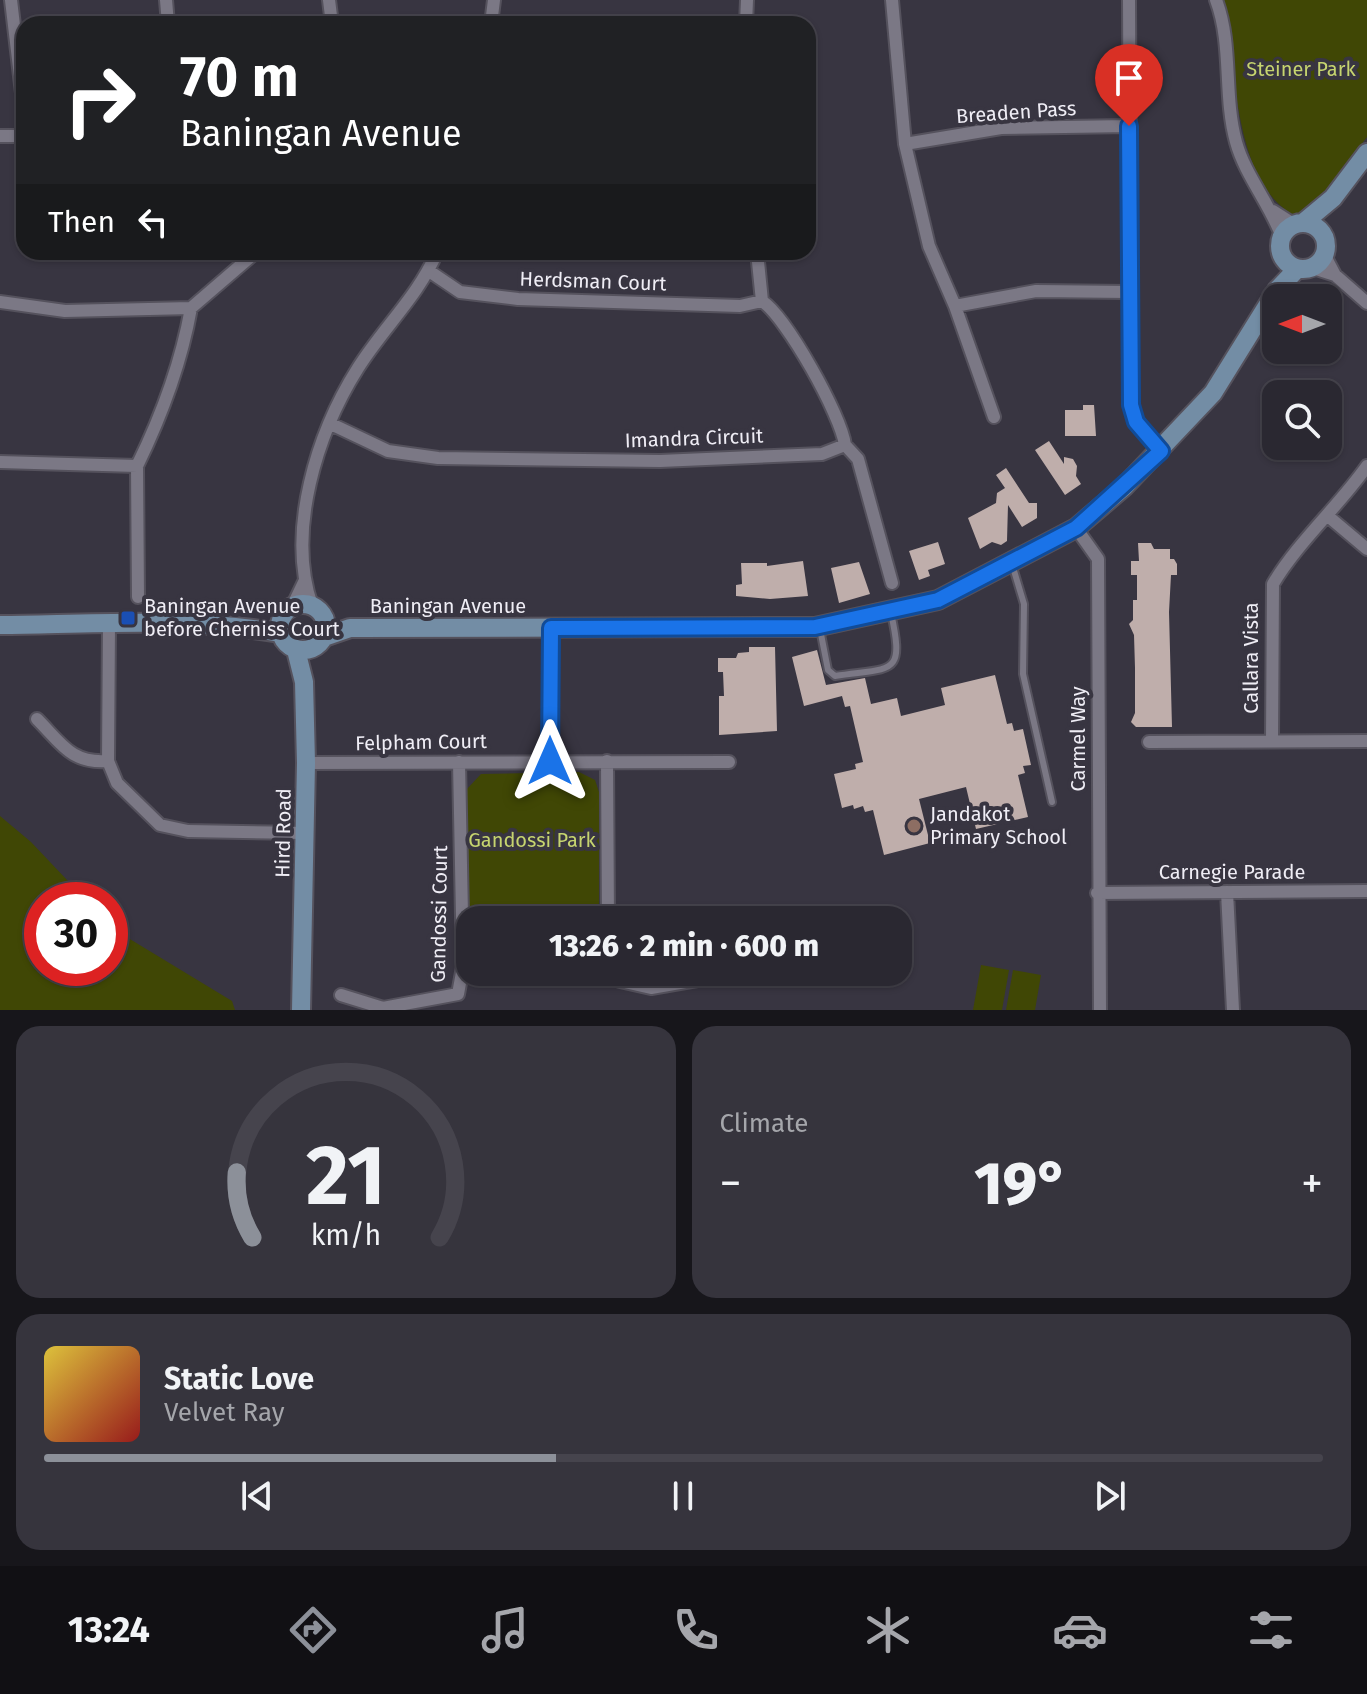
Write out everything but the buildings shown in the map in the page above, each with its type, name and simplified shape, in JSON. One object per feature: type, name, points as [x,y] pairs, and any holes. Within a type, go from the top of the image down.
[{"type":"street","points":[[11,0],[16,42]]},
{"type":"street","points":[[892,0],[905,144],[929,246],[955,306],[994,417]]},
{"type":"street","points":[[1129,0],[1131,405],[1136,422],[1161,451]]},
{"type":"street","points":[[1216,0],[1226,26],[1228,84],[1236,143],[1273,211],[1293,228],[1315,226],[1309,258]]},
{"type":"street","name":"Breaden Pass","points":[[905,144],[1001,128],[1129,126]]},
{"type":"street","points":[[1309,258],[1333,198],[1367,153]]},
{"type":"street","points":[[1333,198],[1293,228],[1281,253],[1309,258],[1335,275],[1367,303]]},
{"type":"street","name":"Baningan Avenue","points":[[311,645],[350,628],[819,626],[938,600],[1076,528],[1161,451],[1213,393],[1277,290],[1309,258]]},
{"type":"street","points":[[138,597],[137,466],[159,421],[180,358],[191,308],[247,260]]},
{"type":"street","points":[[0,625],[254,628],[318,612],[304,582],[302,544],[311,472],[357,369],[429,271],[434,260]]},
{"type":"street","points":[[758,260],[762,301],[773,308],[810,368],[843,429],[845,445],[858,459],[892,583]]},
{"type":"street","name":"Herdsman Court","points":[[429,271],[460,292],[518,299],[740,306],[762,301]]},
{"type":"street","points":[[955,306],[1036,291],[1129,292]]},
{"type":"street","points":[[0,302],[65,311],[191,308]]},
{"type":"street","name":"Imandra Circuit","points":[[331,424],[388,451],[438,458],[660,461],[822,454],[845,445]]},
{"type":"street","points":[[0,462],[137,466]]},
{"type":"street","name":"Callara Vista","points":[[1272,739],[1273,584],[1285,564],[1329,517],[1367,466]]},
{"type":"street","points":[[1329,517],[1367,549]]},
{"type":"street","name":"Carmel Way","points":[[1076,528],[1098,559],[1099,1008]]},
{"type":"street","points":[[304,582],[285,619],[289,646],[311,645]]},
{"type":"street","name":"Baningan Avenue","points":[[318,612],[350,628]]},
{"type":"street","name":"Hird Road","points":[[301,1010],[306,763],[304,682],[318,612]]},
{"type":"street","points":[[109,624],[108,761],[117,783],[160,825],[188,831],[305,833]]},
{"type":"street","points":[[550,761],[551,628]]},
{"type":"street","points":[[37,719],[73,756],[87,763],[108,761]]},
{"type":"street","points":[[1149,742],[1272,739],[1367,741]]},
{"type":"street","points":[[607,761],[608,906]]},
{"type":"street","name":"Gandossi Court","points":[[341,995],[383,1008],[458,994],[463,967],[459,762]]},
{"type":"street","name":"Felpham Court","points":[[306,763],[729,762]]},
{"type":"street","name":"Carnegie Parade","points":[[1097,893],[1367,891]]},
{"type":"street","points":[[1227,892],[1233,1010]]},
{"type":"street","name":"Hird Road","points":[[301,985],[309,1010]]},
{"type":"street","points":[[642,986],[663,986]]},
{"type":"lane","points":[[1012,564],[1024,604],[1023,674],[1052,802]]},
{"type":"lane","points":[[819,626],[828,670],[835,676],[890,667],[897,660],[899,648],[891,611]]},
{"type":"green space","name":"Steiner Park","points":[[1224,0],[1367,0],[1367,137],[1309,213],[1299,218],[1277,202],[1260,180],[1249,152],[1241,121]]},
{"type":"green space","name":"Gandossi Park","points":[[579,772],[595,780],[599,792],[599,906],[468,906],[465,801],[467,789],[481,774]]},
{"type":"green space","points":[[0,816],[31,842],[69,882],[24,882],[24,986],[128,986],[128,938],[232,1001],[235,1010],[0,1010]]},
{"type":"green space","points":[[981,965],[1009,970],[1002,1010],[973,1010]]},
{"type":"green space","points":[[1013,970],[1041,975],[1035,1010],[1006,1010]]},
{"type":"place","name":"Baningan Avenue before Cherniss Court","points":[[128,618]]},
{"type":"place","name":"Jandakot Primary School","points":[[914,826]]},
{"type":"route","points":[[550,761],[551,628],[815,627],[938,600],[983,580],[1076,528],[1161,451],[1136,422],[1131,405],[1129,126]]}]
